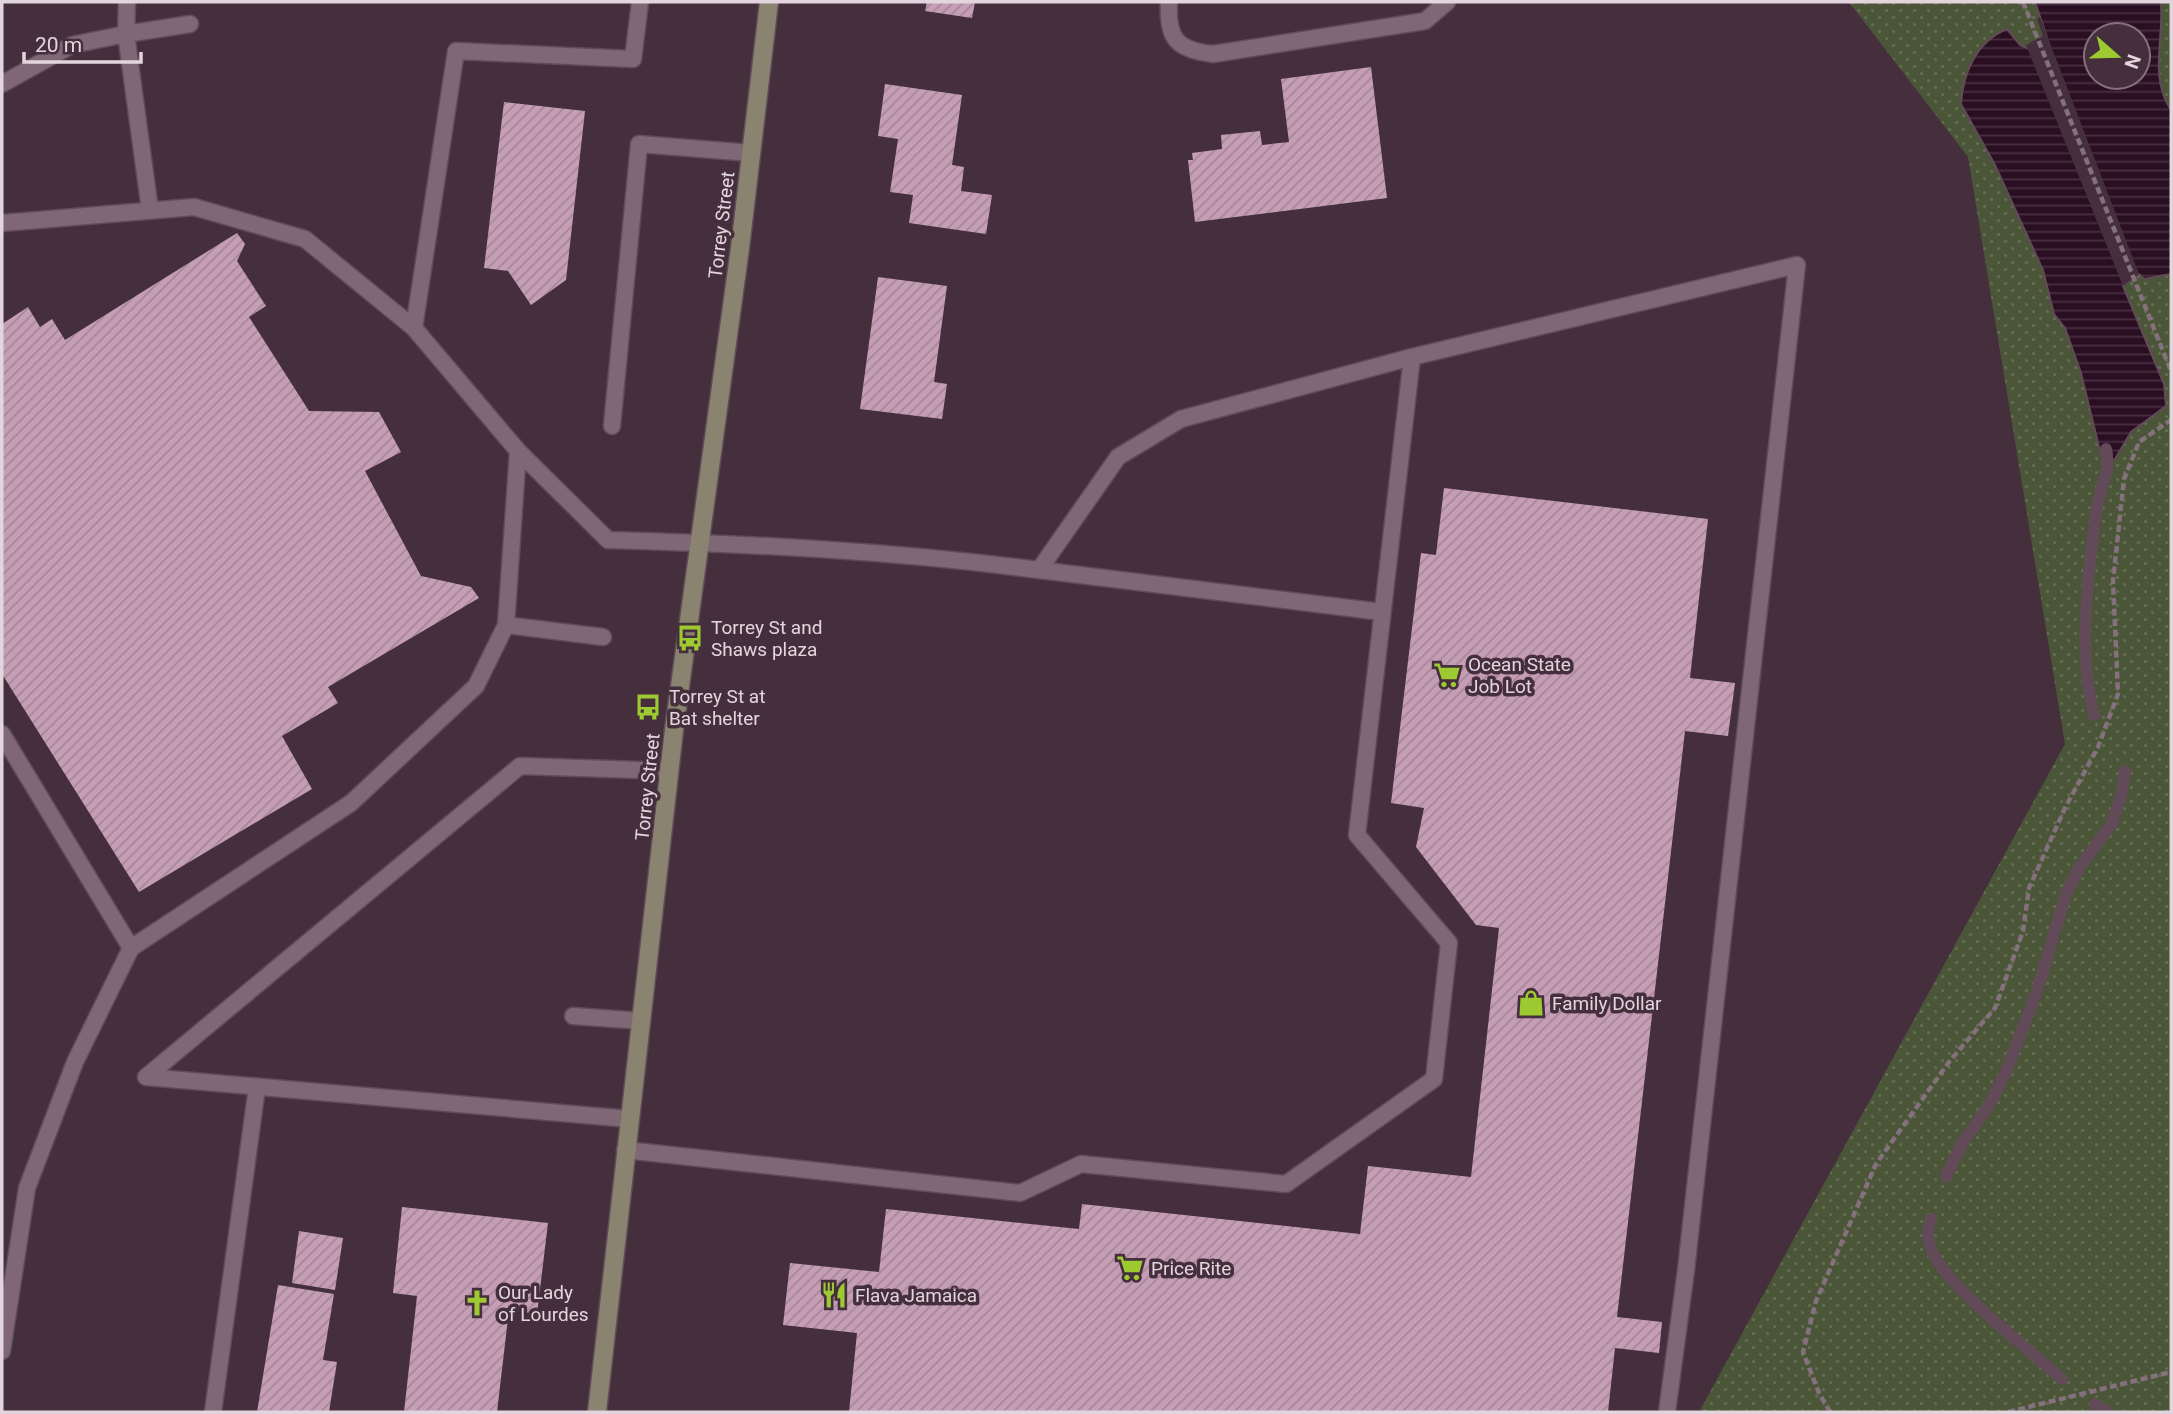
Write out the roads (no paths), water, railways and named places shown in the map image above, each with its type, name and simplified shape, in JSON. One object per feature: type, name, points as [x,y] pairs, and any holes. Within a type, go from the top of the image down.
[{"type":"main road","name":"Torrey Street","points":[[597,1412],[670,771],[769,2]]},
{"type":"lane","points":[[127,2],[126,34],[150,211]]},
{"type":"lane","points":[[414,328],[456,51],[633,59],[640,2]]},
{"type":"lane","points":[[1169,2],[1167,25],[1176,42],[1194,52],[1213,54],[1425,21],[1447,2]]},
{"type":"lane","points":[[2,84],[72,45],[190,24]]},
{"type":"lane","points":[[612,426],[639,144],[751,153]]},
{"type":"lane","points":[[2,223],[194,207],[305,239],[414,328],[519,451],[607,540],[928,555],[1382,612]]},
{"type":"lane","points":[[1039,570],[1118,457],[1181,419],[1412,357],[1797,265],[1690,1228],[1667,1412]]},
{"type":"lane","points":[[625,1150],[1020,1193],[1081,1164],[1286,1184],[1434,1079],[1449,943],[1357,835],[1412,357]]},
{"type":"lane","points":[[2,1352],[27,1188],[75,1062],[131,948],[351,803],[476,686],[506,625],[519,451]]},
{"type":"lane","points":[[506,625],[603,637]]},
{"type":"lane","points":[[2,734],[131,948]]},
{"type":"lane","points":[[629,1119],[146,1077],[520,766],[670,771]]},
{"type":"lane","points":[[573,1016],[642,1021]]},
{"type":"lane","points":[[213,1412],[257,1087]]},
{"type":"waterway","points":[[2094,715],[2086,667],[2086,614],[2096,512],[2107,465],[2106,449]]},
{"type":"waterway","points":[[1946,1176],[1963,1142],[1988,1107],[2006,1072],[2037,991],[2066,894],[2079,868],[2111,825],[2121,797],[2125,771]]},
{"type":"waterway","points":[[1931,1219],[1928,1232],[1930,1246],[1950,1278],[1988,1316],[2062,1379]]},
{"type":"waterway","points":[[2095,1404],[2108,1412]]},
{"type":"place","name":"Torrey St and Shaws plaza","points":[[690,638]]},
{"type":"place","name":"Ocean State Job Lot","points":[[1447,675]]},
{"type":"place","name":"Torrey St at Bat shelter","points":[[648,707]]},
{"type":"place","name":"Family Dollar","points":[[1531,1003]]},
{"type":"place","name":"Price Rite","points":[[1130,1268]]},
{"type":"place","name":"Flava Jamaica","points":[[834,1295]]},
{"type":"place","name":"Our Lady of Lourdes","points":[[477,1303]]}]
